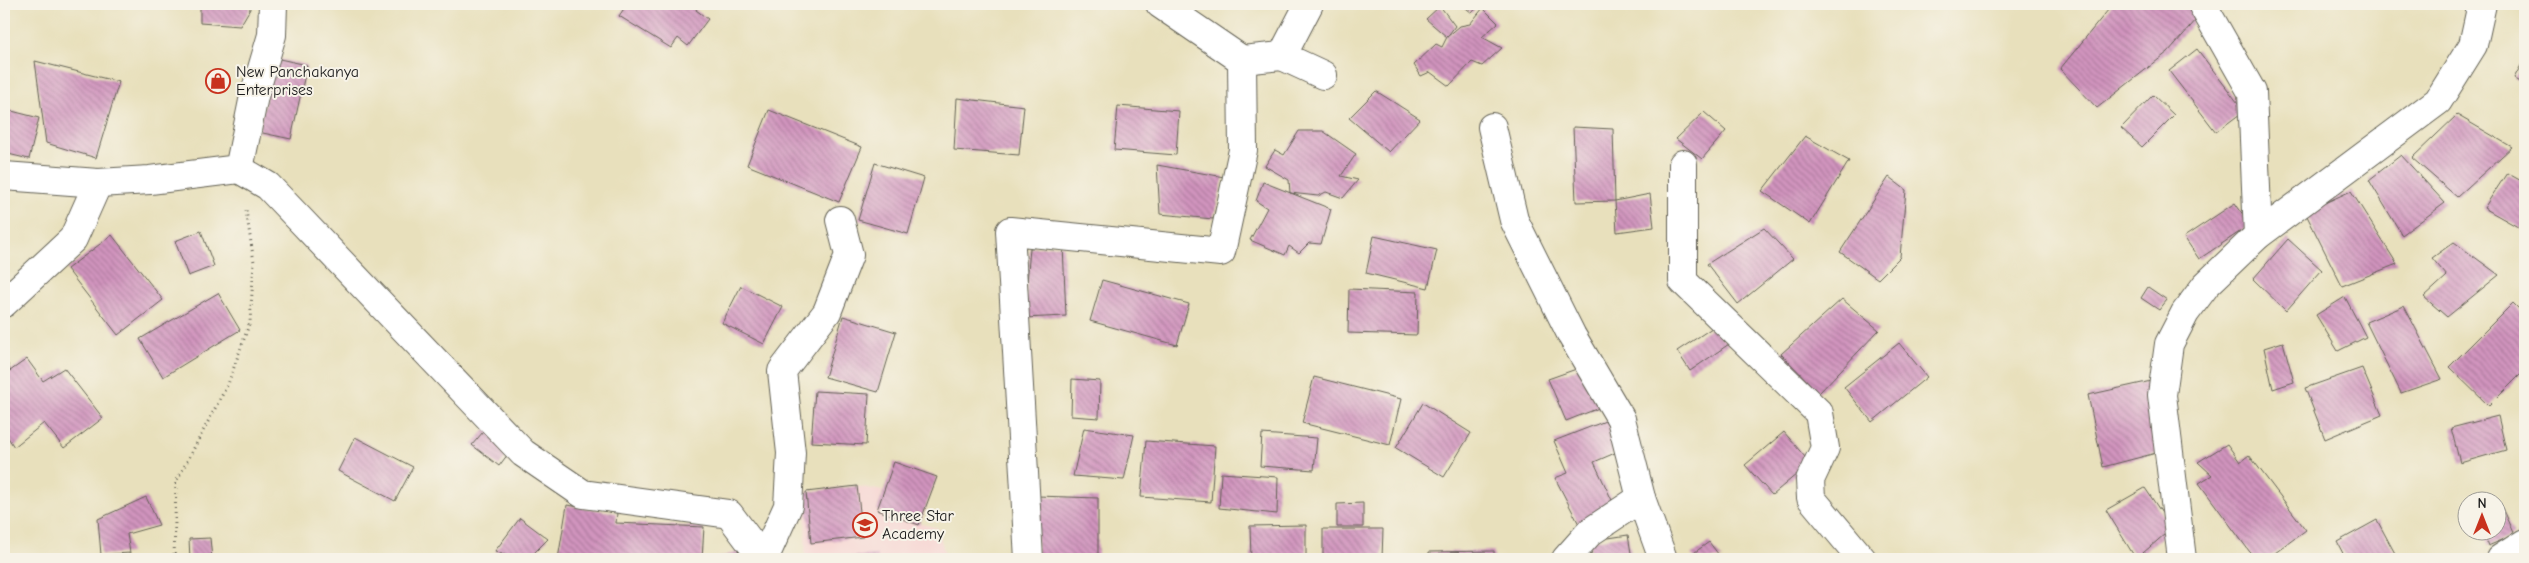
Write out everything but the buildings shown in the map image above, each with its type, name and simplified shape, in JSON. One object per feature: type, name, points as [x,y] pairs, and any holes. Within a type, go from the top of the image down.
[{"type":"street","points":[[239,168],[254,96],[272,35],[273,4]]},
{"type":"street","points":[[1160,4],[1242,60],[1282,56],[1323,75]]},
{"type":"street","points":[[1282,56],[1309,4]]},
{"type":"street","points":[[2202,4],[2252,92],[2258,235]]},
{"type":"street","points":[[2182,559],[2162,395],[2169,344],[2185,313],[2206,284],[2258,235],[2438,101],[2472,45],[2482,4]]},
{"type":"street","points":[[1029,559],[1010,231],[1221,252],[1242,150],[1242,60]]},
{"type":"street","points":[[1492,127],[1514,220],[1572,336],[1621,419],[1641,498],[1662,559]]},
{"type":"street","points":[[1684,164],[1684,281],[1819,414],[1825,448],[1810,480],[1811,498],[1862,559]]},
{"type":"street","points":[[4,176],[98,183],[150,180],[239,168],[268,186],[523,453],[583,494],[729,514],[763,559],[788,506],[791,453],[782,371],[827,312],[849,255],[840,220]]},
{"type":"street","points":[[4,303],[74,239],[98,183]]},
{"type":"street","points":[[1566,559],[1590,532],[1641,498]]},
{"type":"street","points":[[2500,559],[2525,543]]},
{"type":"path","points":[[174,559],[176,482],[228,384],[250,322],[254,262],[239,168]]},
{"type":"shaded area","name":"Three Star Academy","points":[[857,486],[883,491],[877,510],[912,522],[938,528],[946,559],[805,559],[806,492]]},
{"type":"place","name":"New Panchakanya Enterprises","points":[[218,81]]},
{"type":"place","name":"Three Star Academy","points":[[865,525]]}]
